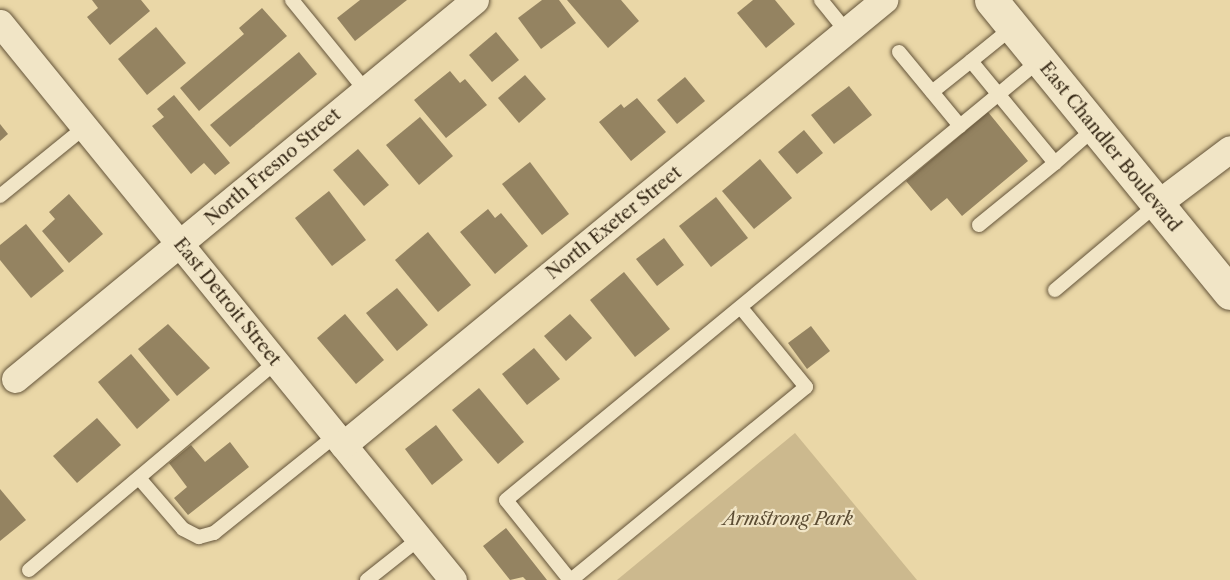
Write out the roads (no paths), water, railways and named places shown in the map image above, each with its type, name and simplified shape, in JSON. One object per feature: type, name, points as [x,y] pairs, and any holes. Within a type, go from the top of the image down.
[{"type":"main road","name":"East Chandler Boulevard","points":[[991,0],[1230,293]]},
{"type":"street","name":"North Fresno Street","points":[[15,379],[475,0]]},
{"type":"street","name":"North Exeter Street","points":[[339,441],[884,0]]},
{"type":"street","name":"East Detroit Street","points":[[0,23],[453,580]]},
{"type":"street","points":[[1157,204],[1230,149]]},
{"type":"lane","points":[[292,0],[366,91]]},
{"type":"lane","points":[[820,0],[846,31]]},
{"type":"lane","points":[[932,92],[1013,27]]},
{"type":"lane","points":[[899,52],[960,126]]},
{"type":"lane","points":[[741,309],[806,387],[570,580],[506,500],[741,309],[1040,60]]},
{"type":"lane","points":[[971,61],[1055,163]]},
{"type":"lane","points":[[0,196],[85,127]]},
{"type":"lane","points":[[979,225],[1095,128]]},
{"type":"lane","points":[[1055,290],[1157,204]]},
{"type":"lane","points":[[29,570],[276,362]]},
{"type":"lane","points":[[139,478],[183,529],[199,537],[214,533],[339,441]]},
{"type":"lane","points":[[367,580],[419,538]]},
{"type":"park label","name":"Armstrong Park","points":[[788,519]]}]
